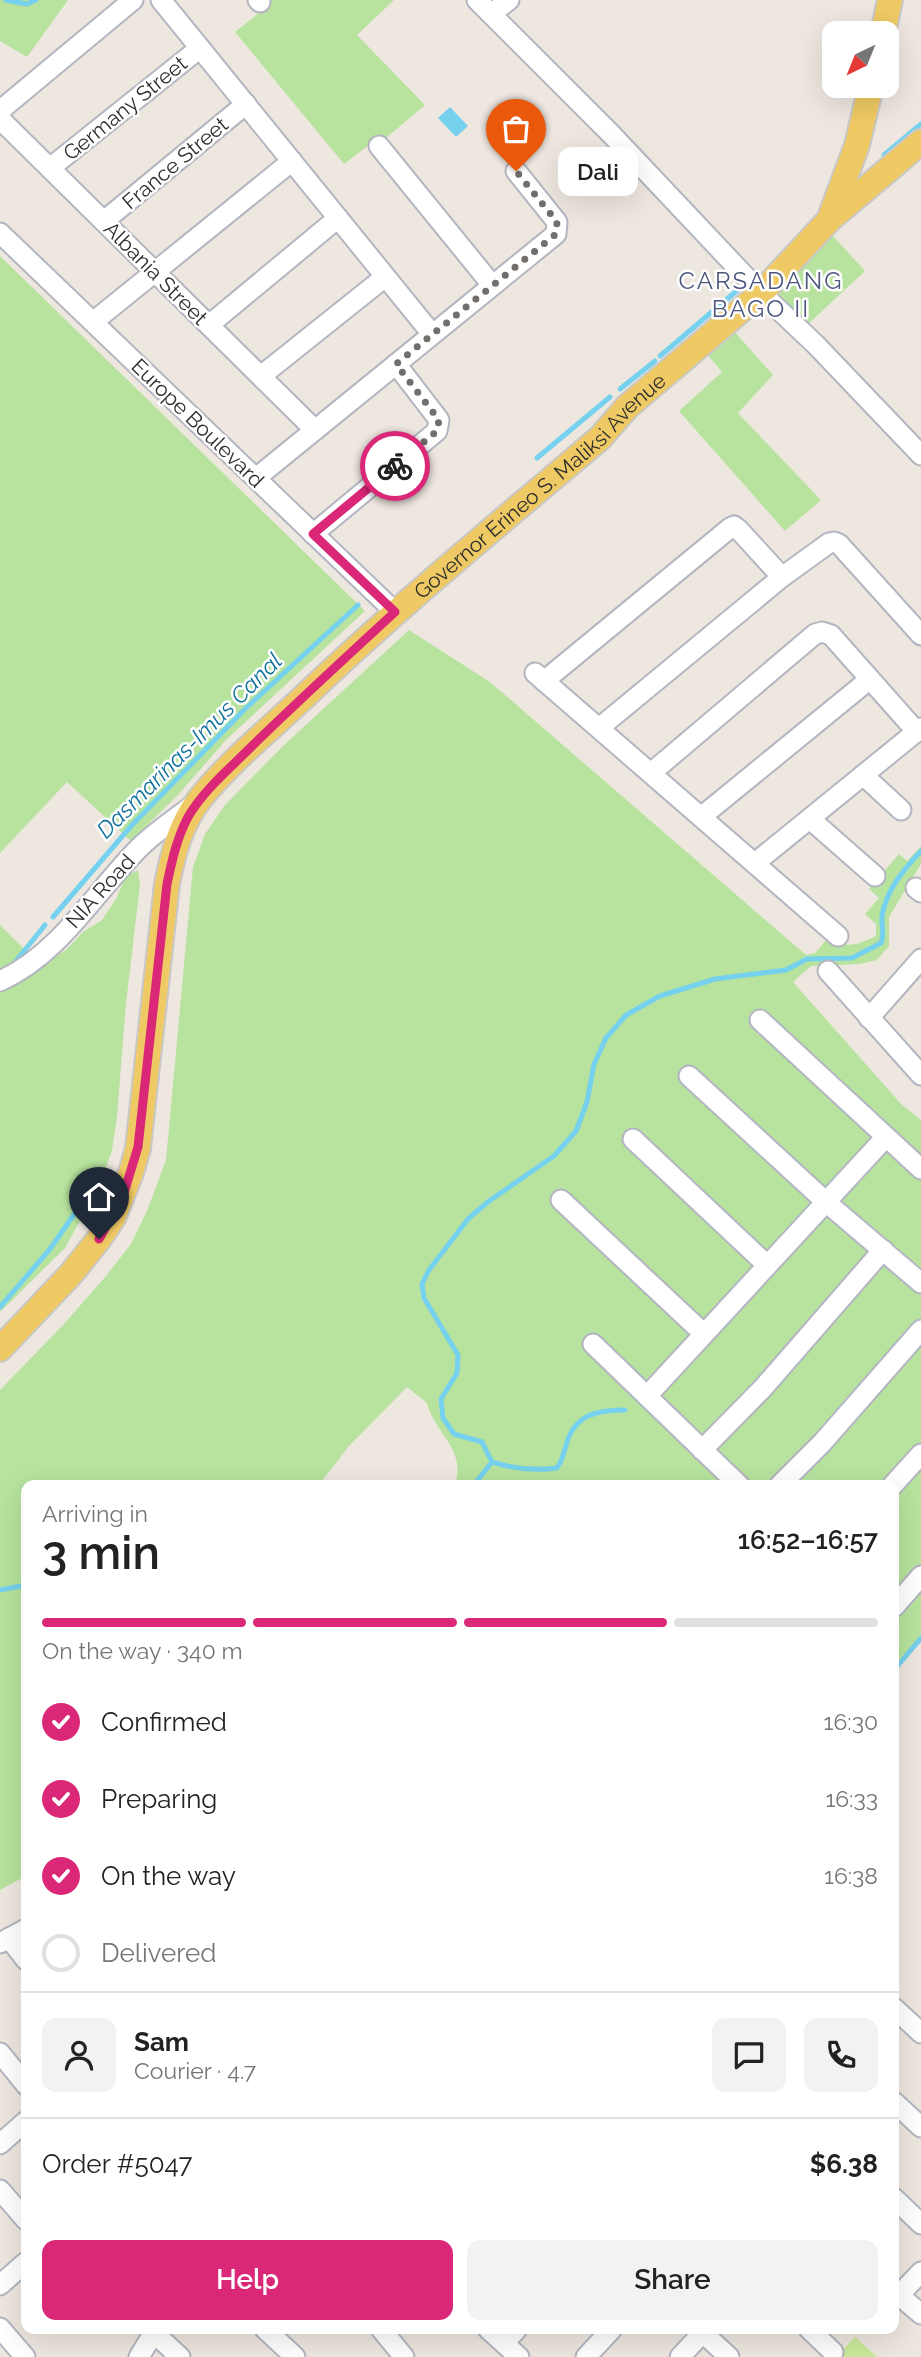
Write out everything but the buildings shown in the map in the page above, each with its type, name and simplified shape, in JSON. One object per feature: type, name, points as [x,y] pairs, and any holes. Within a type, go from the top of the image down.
[{"type":"main road","points":[[886,21],[890,0]]},
{"type":"main road","name":"Governor Erineo S. Maliksi Avenue","points":[[830,219],[857,145],[867,98]]},
{"type":"main road","name":"Governor Erineo S. Maliksi Avenue","points":[[0,1349],[71,1274],[99,1239],[113,1217],[131,1174],[138,1147],[167,884],[180,835],[200,800],[268,730],[395,612],[600,439],[627,407],[761,293],[830,219],[921,142]]},
{"type":"main road","points":[[857,145],[867,163],[888,169]]},
{"type":"street","points":[[0,114],[3,108],[133,0]]},
{"type":"street","points":[[161,0],[432,334]]},
{"type":"street","points":[[477,0],[611,134],[761,293],[816,345],[921,455]]},
{"type":"street","points":[[491,14],[509,0]]},
{"type":"street","name":"Germany Street","points":[[50,168],[200,48]]},
{"type":"street","name":"France Street","points":[[104,221],[246,104]]},
{"type":"street","name":"Albania Street","points":[[0,114],[2,121],[315,430]]},
{"type":"street","points":[[379,146],[492,285]]},
{"type":"street","points":[[93,322],[292,161]]},
{"type":"street","points":[[256,478],[556,234],[557,222],[516,171]]},
{"type":"street","points":[[209,325],[338,218]]},
{"type":"street","name":"Europe Boulevard","points":[[0,233],[395,612]]},
{"type":"street","points":[[261,376],[385,277]]},
{"type":"street","points":[[313,534],[437,431],[439,420],[396,364]]},
{"type":"street","points":[[782,577],[734,526],[539,677],[838,936]]},
{"type":"street","points":[[599,728],[782,577],[829,543],[834,542],[921,635]]},
{"type":"street","points":[[651,773],[815,634],[822,632],[831,635],[919,730],[755,863]]},
{"type":"street","points":[[701,817],[870,679]]},
{"type":"street","points":[[863,775],[901,810]]},
{"type":"street","name":"NIA Road","points":[[0,981],[26,966],[47,948],[137,850],[200,800]]},
{"type":"street","points":[[810,819],[875,876]]},
{"type":"street","points":[[869,1018],[921,959]]},
{"type":"street","points":[[828,971],[920,1070]]},
{"type":"street","points":[[760,1020],[921,1169]]},
{"type":"street","points":[[689,1076],[826,1202],[921,1283]]},
{"type":"street","points":[[646,1396],[885,1138]]},
{"type":"street","points":[[633,1139],[767,1265]]},
{"type":"street","points":[[561,1200],[704,1334]]},
{"type":"street","points":[[702,1450],[763,1388],[883,1250]]},
{"type":"street","points":[[785,1480],[822,1443],[921,1330]]},
{"type":"street","points":[[593,1344],[734,1480]]},
{"type":"street","points":[[897,1480],[921,1454]]},
{"type":"street","points":[[899,1601],[921,1576]]},
{"type":"street","points":[[899,2012],[921,2034]]},
{"type":"street","points":[[0,2053],[21,2079]]},
{"type":"street","points":[[899,2107],[921,2127]]},
{"type":"street","points":[[0,2144],[21,2125]]},
{"type":"street","points":[[0,2190],[21,2214]]},
{"type":"street","points":[[899,2203],[921,2224]]},
{"type":"street","points":[[0,2285],[21,2266]]},
{"type":"street","points":[[899,2291],[921,2272]]},
{"type":"street","points":[[899,2295],[921,2314]]},
{"type":"street","points":[[0,2328],[25,2357]]},
{"type":"street","points":[[139,2357],[150,2334]]},
{"type":"street","points":[[153,2334],[180,2357]]},
{"type":"street","points":[[270,2334],[295,2357]]},
{"type":"street","points":[[386,2334],[404,2357]]},
{"type":"street","points":[[586,2357],[607,2334]]},
{"type":"street","points":[[680,2357],[701,2334]]},
{"type":"street","points":[[707,2334],[729,2357]]},
{"type":"street","points":[[814,2334],[833,2352]]},
{"type":"street","points":[[511,2336],[519,2357]]},
{"type":"green space","points":[[0,0],[68,0],[27,57],[0,41]]},
{"type":"green space","points":[[268,0],[394,0],[357,35],[425,105],[386,138],[382,135],[344,164],[235,32],[270,4]]},
{"type":"green space","points":[[833,236],[865,271],[808,324],[775,291]]},
{"type":"green space","points":[[0,256],[365,611],[226,740],[177,796],[131,841],[67,782],[0,853]]},
{"type":"green space","points":[[733,330],[773,375],[738,413],[821,500],[785,531],[679,411],[722,372],[706,353]]},
{"type":"green space","points":[[409,630],[490,682],[806,955],[815,953],[828,938],[841,944],[852,945],[876,936],[876,924],[865,914],[879,898],[869,889],[899,854],[907,861],[921,846],[921,864],[889,917],[889,946],[877,960],[859,964],[811,966],[793,982],[902,1105],[921,1120],[921,1638],[899,1664],[899,1480],[456,1480],[457,1463],[454,1452],[430,1413],[427,1403],[407,1387],[349,1446],[323,1480],[21,1480],[21,1879],[0,1890],[0,1390],[106,1276],[131,1244],[147,1211],[166,1160],[193,867],[205,834],[225,805],[283,746]]},
{"type":"green space","points":[[138,870],[140,884],[112,1151],[99,1186],[65,1248],[0,1312],[0,992],[67,949],[83,932],[102,920],[116,899],[126,876]]},
{"type":"green space","points":[[0,925],[29,954],[0,972]]},
{"type":"green space","points":[[855,2337],[877,2357],[836,2357]]},
{"type":"water","points":[[450,107],[468,126],[456,137],[438,118]]},
{"type":"waterway","points":[[6,0],[27,4],[36,0]]},
{"type":"waterway","name":"Dasmarinas-Imus Canal","points":[[884,155],[921,124]]},
{"type":"waterway","name":"Dasmarinas-Imus Canal","points":[[660,356],[740,288]]},
{"type":"waterway","name":"Dasmarinas-Imus Canal","points":[[620,389],[655,361]]},
{"type":"waterway","name":"Dasmarinas-Imus Canal","points":[[537,458],[610,397]]},
{"type":"waterway","name":"Dasmarinas-Imus Canal","points":[[53,917],[132,825],[245,709],[358,605]]},
{"type":"waterway","points":[[478,1480],[492,1462],[482,1442],[454,1434],[443,1418],[441,1399],[457,1373],[458,1355],[424,1298],[422,1284],[429,1270],[468,1219],[489,1201],[554,1156],[576,1131],[587,1102],[594,1064],[606,1038],[626,1015],[660,996],[715,979],[786,970],[807,959],[852,958],[881,943],[884,906],[892,888],[921,851]]},
{"type":"waterway","name":"Dasmarinas-Imus Canal","points":[[12,966],[45,925]]},
{"type":"waterway","points":[[0,1307],[50,1249],[100,1177]]},
{"type":"waterway","points":[[492,1462],[524,1469],[557,1468],[576,1425],[589,1415],[625,1410]]},
{"type":"waterway","points":[[0,1590],[21,1586]]},
{"type":"waterway","points":[[899,1664],[921,1638]]},
{"type":"waterway","points":[[281,2338],[285,2334]]},
{"type":"way so far","points":[[395,466],[437,431],[439,426],[439,420],[396,364],[556,234],[557,222],[516,171]]},
{"type":"place","name":"Dali","points":[[516,171]]},
{"type":"district","name":"CARSADANG BAGO II","points":[[761,294]]},
{"type":"route","points":[[99,1239],[123,1196],[138,1147],[167,884],[180,835],[189,816],[215,783],[395,612],[313,534],[395,466]]}]
